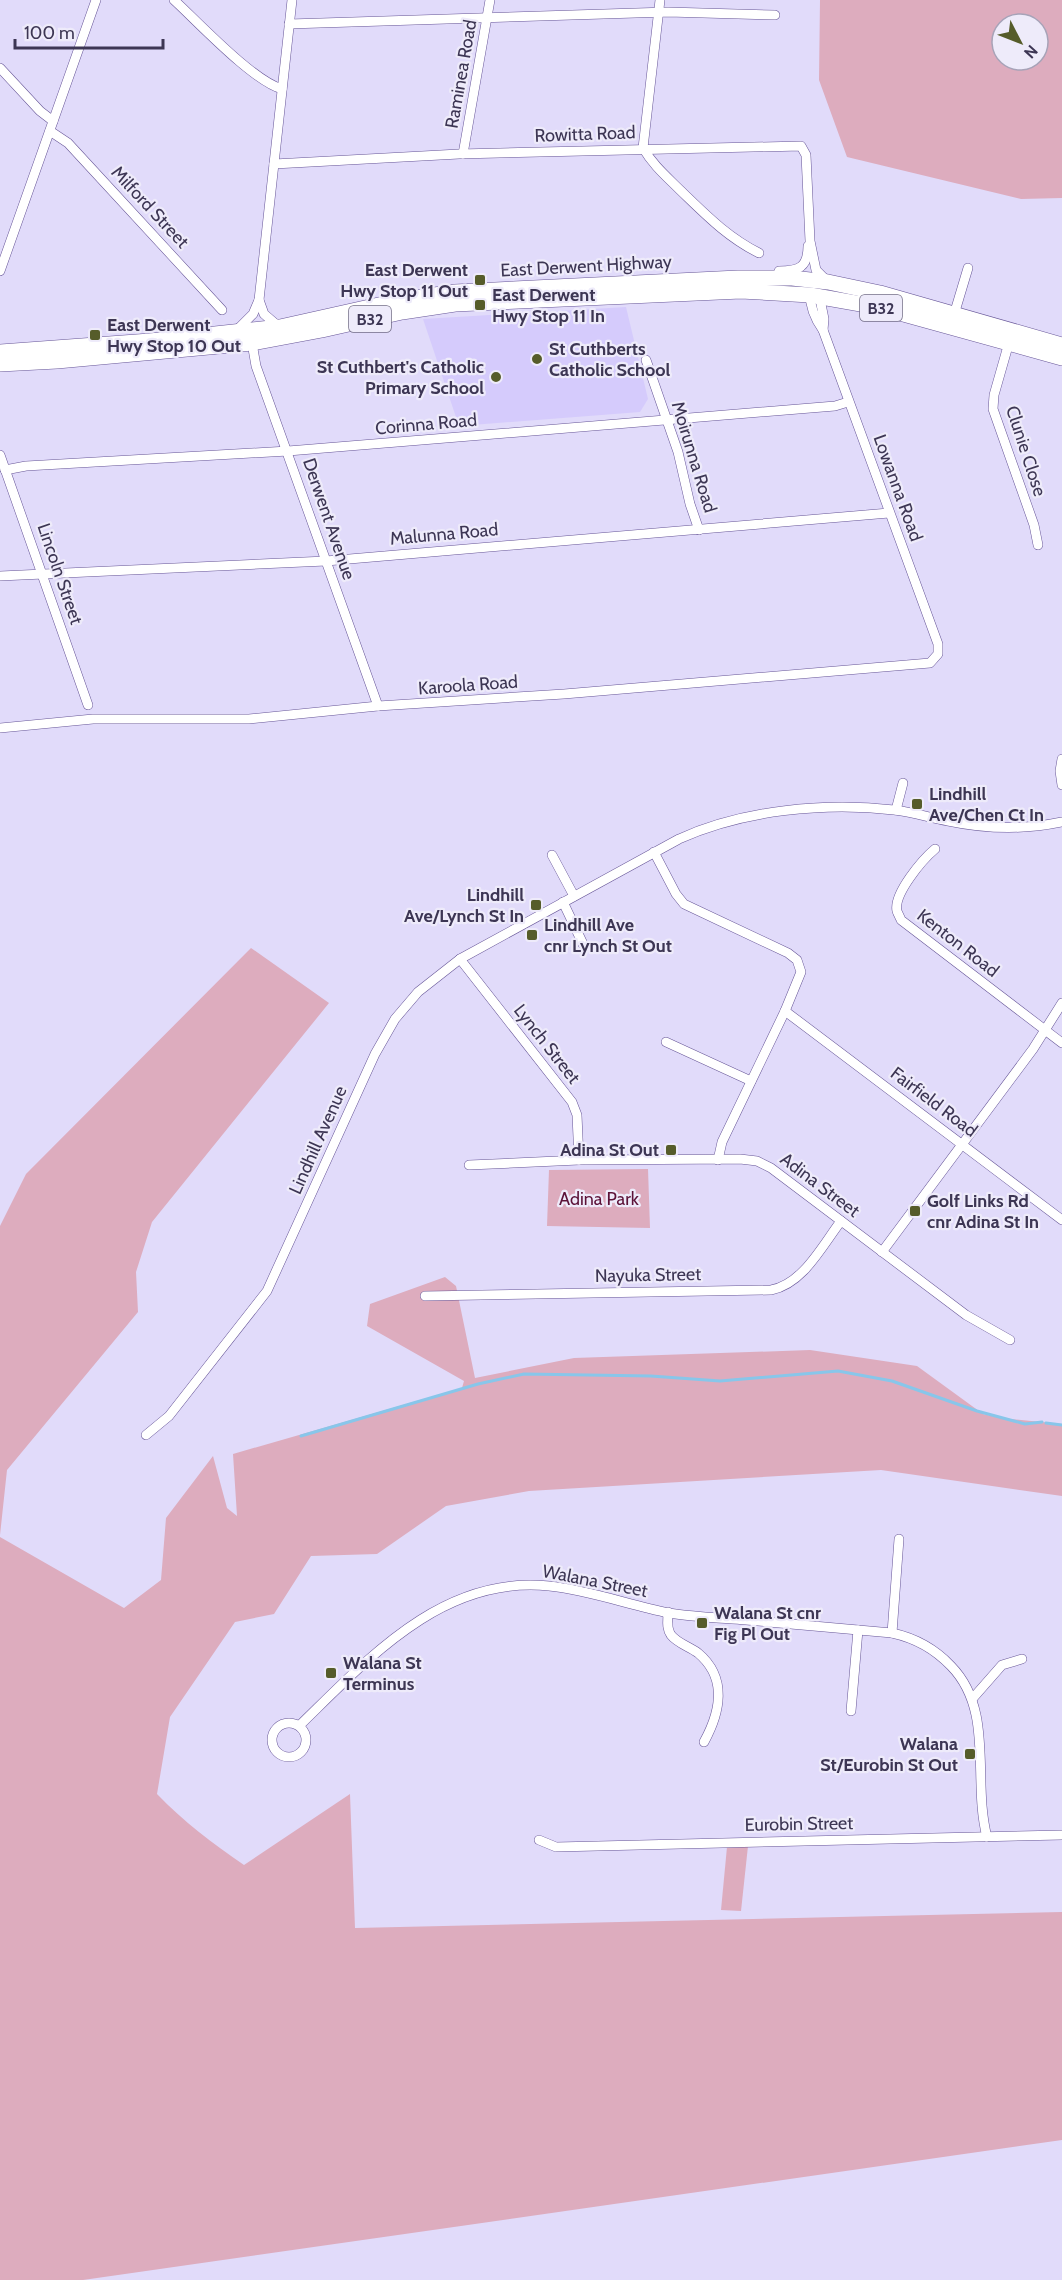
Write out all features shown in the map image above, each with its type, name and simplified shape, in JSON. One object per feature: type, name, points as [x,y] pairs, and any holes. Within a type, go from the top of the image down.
[{"type":"main road","name":"East Derwent Highway","points":[[0,352],[235,333],[280,327],[401,300],[455,292],[755,278],[818,288],[880,293],[952,320],[1010,337],[1062,358]]},
{"type":"main road","name":"East Derwent Highway","points":[[0,364],[252,343],[286,338],[420,308],[462,303],[818,288]]},
{"type":"main road","name":"East Derwent Highway","points":[[1010,337],[1062,345]]},
{"type":"street","points":[[0,271],[96,0]]},
{"type":"street","points":[[174,0],[260,78],[282,89]]},
{"type":"street","points":[[235,333],[253,314],[259,300],[292,0]]},
{"type":"street","name":"Raminea Road","points":[[463,154],[490,0]]},
{"type":"street","points":[[660,0],[643,148],[661,173],[716,225],[733,239],[759,253]]},
{"type":"street","points":[[289,24],[658,12],[775,15]]},
{"type":"street","points":[[0,68],[40,111],[53,121]]},
{"type":"street","name":"Milford Street","points":[[50,131],[68,143],[222,310]]},
{"type":"street","name":"Rowitta Road","points":[[274,164],[463,154],[801,146],[806,155],[810,241],[818,288]]},
{"type":"street","name":"Rowitta Road","points":[[755,278],[773,271],[798,269],[807,261],[810,241]]},
{"type":"street","points":[[952,320],[968,268]]},
{"type":"street","name":"Lowanna Road","points":[[818,288],[824,319],[823,330],[938,644],[936,658]]},
{"type":"street","points":[[259,300],[267,318],[280,327]]},
{"type":"street","name":"Clunie Close","points":[[1010,337],[994,395],[993,409],[1034,525],[1038,545]]},
{"type":"street","name":"Derwent Avenue","points":[[252,343],[256,366],[378,706]]},
{"type":"street","name":"Moirunna Road","points":[[646,360],[678,452],[690,504],[699,530]]},
{"type":"street","name":"Corinna Road","points":[[5,470],[26,466],[288,451],[836,406],[848,402]]},
{"type":"street","name":"Lincoln Street","points":[[0,455],[88,705]]},
{"type":"street","name":"Malunna Road","points":[[0,576],[326,561],[889,513]]},
{"type":"street","name":"Karoola Road","points":[[0,728],[93,719],[249,718],[378,706],[564,694],[847,671],[930,663],[936,658]]},
{"type":"street","points":[[1062,759],[1059,771],[1062,785]]},
{"type":"street","points":[[896,810],[903,783]]},
{"type":"street","name":"Lindhill Avenue","points":[[146,1435],[169,1416],[267,1291],[386,1033],[418,992],[460,959],[654,852],[699,831],[780,812],[809,808],[896,810],[946,821],[990,827],[1038,826],[1062,822]]},
{"type":"street","name":"Kenton Road","points":[[935,849],[918,866],[898,900],[897,911],[901,920],[1062,1044]]},
{"type":"street","points":[[654,852],[676,894],[684,904],[788,953],[797,960],[801,972],[723,1142],[718,1160]]},
{"type":"street","points":[[552,855],[574,896]]},
{"type":"street","points":[[563,902],[583,944]]},
{"type":"street","name":"Lynch Street","points":[[460,959],[572,1102],[577,1115],[579,1160]]},
{"type":"street","points":[[882,1252],[1045,1031],[1062,1003]]},
{"type":"street","name":"Fairfield Road","points":[[785,1011],[1062,1220]]},
{"type":"street","points":[[666,1042],[751,1081]]},
{"type":"street","name":"Adina Street","points":[[469,1165],[579,1160],[748,1159],[763,1163],[966,1315],[1010,1340]]},
{"type":"street","name":"Nayuka Street","points":[[426,1296],[771,1290],[783,1287],[795,1279],[841,1221]]},
{"type":"street","points":[[892,1633],[899,1539]]},
{"type":"street","name":"Walana Street","points":[[300,1725],[354,1672],[407,1628],[445,1604],[478,1592],[523,1585],[551,1586],[668,1612],[892,1633],[911,1638],[935,1651],[956,1671],[973,1698],[977,1717],[982,1813],[987,1837]]},
{"type":"street","points":[[668,1612],[668,1625],[673,1638],[700,1655],[717,1684],[718,1711],[704,1742]]},
{"type":"street","points":[[851,1711],[858,1630]]},
{"type":"street","points":[[973,1698],[1002,1665],[1022,1659]]},
{"type":"street","name":"Eurobin Street","points":[[539,1840],[556,1847],[1062,1835]]},
{"type":"shaded area","name":"St Cuthberts Catholic School","points":[[626,307],[648,399],[640,412],[459,426],[423,319]]},
{"type":"green space","points":[[820,0],[1062,0],[1062,198],[1021,199],[847,157],[819,80]]},
{"type":"green space","points":[[251,948],[329,1003],[152,1222],[136,1272],[138,1312],[7,1470],[0,1535],[0,1226],[26,1174]]},
{"type":"green space","name":"Adina Park","points":[[648,1169],[650,1228],[547,1226],[549,1170]]},
{"type":"green space","points":[[445,1277],[456,1286],[475,1378],[574,1358],[810,1350],[917,1366],[983,1414],[1062,1424],[1062,1496],[881,1470],[529,1491],[446,1506],[377,1554],[311,1556],[274,1614],[235,1622],[170,1717],[157,1794],[199,1832],[244,1865],[350,1794],[355,1928],[1062,1912],[1062,2140],[83,2280],[0,2280],[0,1537],[124,1608],[161,1580],[166,1518],[213,1456],[227,1508],[237,1516],[233,1454],[462,1388],[464,1381],[367,1326],[370,1304]]},
{"type":"green space","points":[[748,1846],[741,1911],[721,1910],[727,1847]]},
{"type":"waterway","points":[[301,1436],[478,1384],[524,1374],[651,1376],[720,1381],[838,1371],[892,1381],[977,1411],[1025,1424],[1042,1422]]},
{"type":"waterway","points":[[1046,1423],[1062,1425]]},
{"type":"place","name":"East Derwent Hwy Stop 11 Out","points":[[480,280]]},
{"type":"place","name":"East Derwent Hwy Stop 11 In","points":[[480,305]]},
{"type":"place","name":"East Derwent Hwy Stop 10 Out","points":[[95,335]]},
{"type":"place","name":"St Cuthberts Catholic School","points":[[537,359]]},
{"type":"place","name":"St Cuthbert's Catholic Primary School","points":[[496,377]]},
{"type":"place","name":"Lindhill Ave/Chen Ct In","points":[[917,804]]},
{"type":"place","name":"Lindhill Ave/Lynch St In","points":[[536,905]]},
{"type":"place","name":"Lindhill Ave cnr Lynch St Out","points":[[532,935]]},
{"type":"place","name":"Adina St Out","points":[[671,1150]]},
{"type":"place","name":"Golf Links Rd cnr Adina St In","points":[[915,1211]]},
{"type":"place","name":"Walana St cnr Fig Pl Out","points":[[702,1623]]},
{"type":"place","name":"Walana St Terminus","points":[[331,1673]]},
{"type":"place","name":"Walana St/Eurobin St Out","points":[[970,1754]]}]
